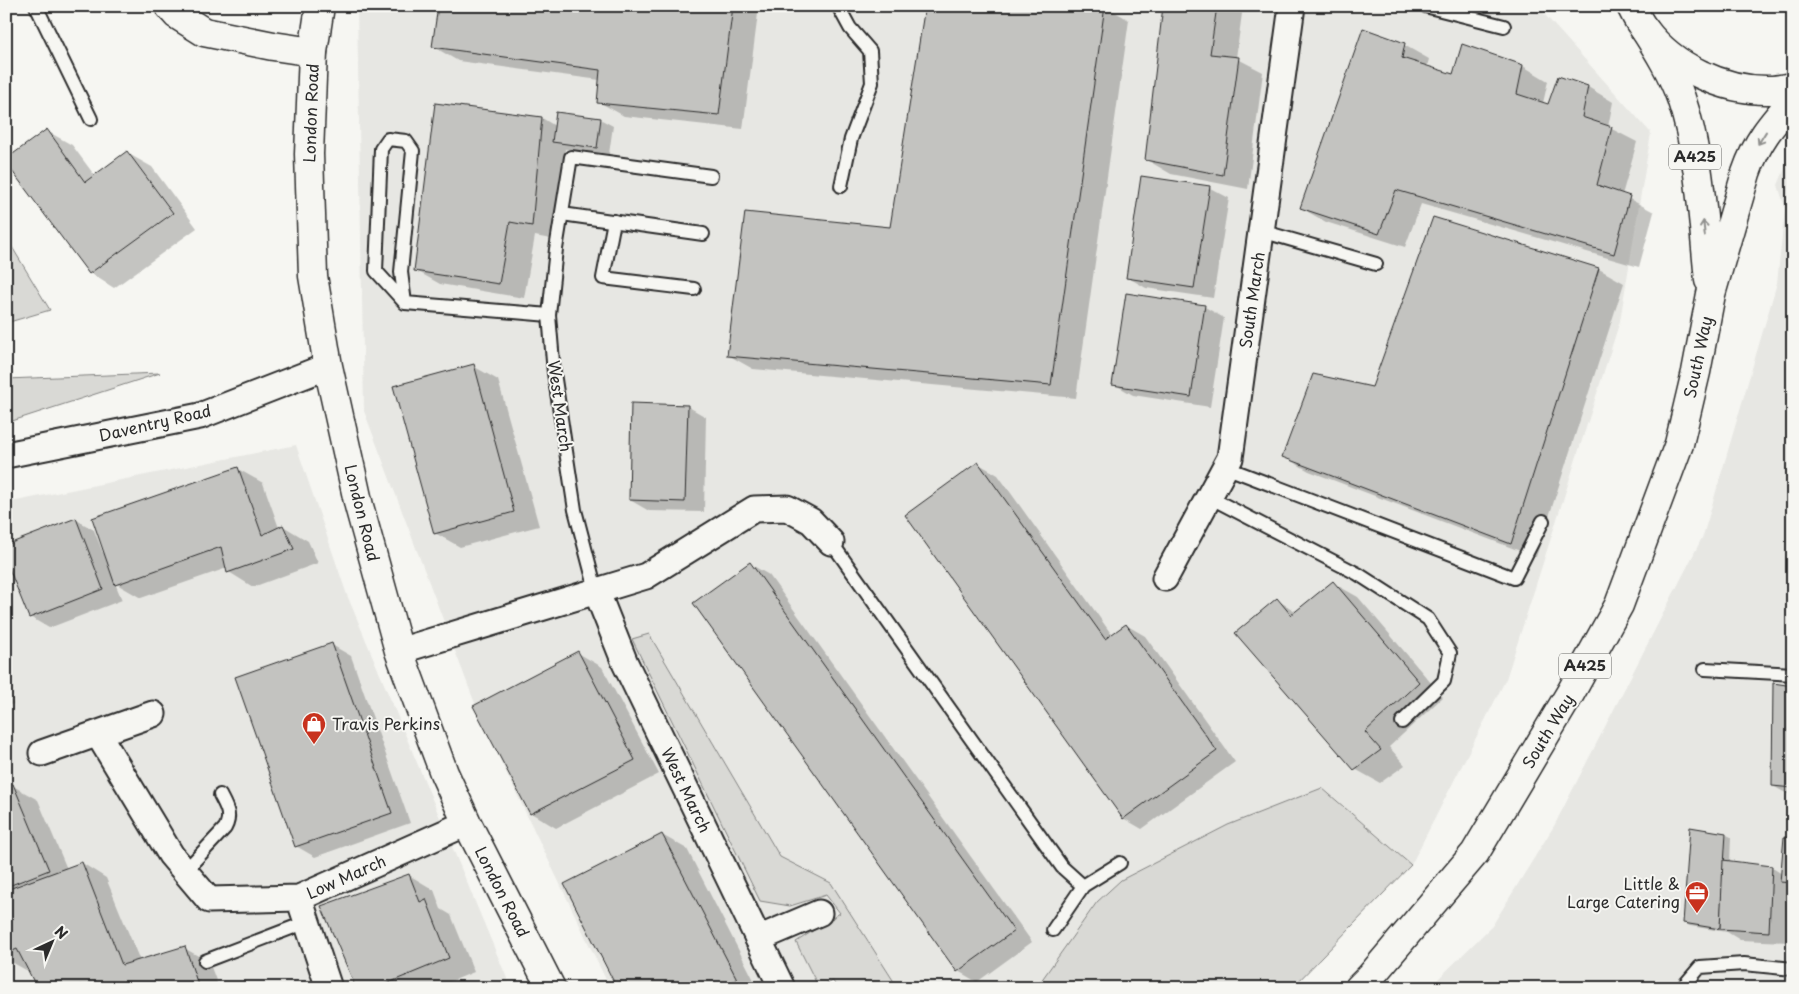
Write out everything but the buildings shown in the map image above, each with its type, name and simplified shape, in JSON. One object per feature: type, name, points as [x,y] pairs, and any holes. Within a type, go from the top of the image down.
[{"type":"main road","points":[[169,6],[177,15],[204,32],[313,52]]},
{"type":"main road","name":"London Road","points":[[320,6],[313,52],[309,154],[313,276],[328,366],[358,506],[399,651],[444,773],[467,823],[551,988]]},
{"type":"main road","points":[[1631,6],[1645,30],[1670,56],[1700,75],[1734,86],[1770,90],[1793,87]]},
{"type":"main road","name":"South Way","points":[[1645,30],[1671,74],[1681,97],[1689,125],[1696,164],[1711,294]]},
{"type":"main road","name":"South Way","points":[[1359,988],[1370,978],[1475,853],[1571,692],[1618,605],[1679,444],[1696,372],[1711,294],[1752,157],[1767,129],[1793,100]]},
{"type":"street","name":"South March","points":[[1165,578],[1230,458],[1292,6]]},
{"type":"street","name":"Daventry Road","points":[[6,455],[200,416],[328,366]]},
{"type":"street","points":[[399,651],[646,576],[754,509],[787,508],[811,520],[831,542]]},
{"type":"street","name":"West March","points":[[596,590],[626,663],[782,988]]},
{"type":"street","points":[[42,753],[154,714]]},
{"type":"street","name":"Low March","points":[[98,734],[171,855],[209,900],[299,898],[467,823]]},
{"type":"street","points":[[299,898],[329,988]]},
{"type":"street","points":[[758,940],[819,913]]},
{"type":"lane","points":[[36,6],[91,119]]},
{"type":"lane","points":[[838,6],[850,28],[870,51],[872,83],[850,139],[841,186]]},
{"type":"lane","points":[[1425,6],[1504,26]]},
{"type":"lane","points":[[405,303],[400,272],[413,151],[406,141],[388,139],[381,149],[376,271],[405,303],[549,315]]},
{"type":"lane","name":"West March","points":[[596,590],[575,510],[554,373],[549,315],[556,249],[571,157],[711,176]]},
{"type":"lane","points":[[562,214],[702,234]]},
{"type":"lane","points":[[614,221],[603,278],[694,289]]},
{"type":"lane","points":[[1261,231],[1376,264]]},
{"type":"lane","points":[[1225,467],[1514,578],[1543,521]]},
{"type":"lane","points":[[1209,497],[1358,574],[1428,619],[1450,653],[1444,681],[1402,722]]},
{"type":"lane","points":[[831,542],[1062,867],[1083,886]]},
{"type":"lane","points":[[1705,669],[1793,674]]},
{"type":"lane","points":[[185,871],[225,828],[229,821],[229,816],[220,795]]},
{"type":"lane","points":[[1053,930],[1083,886],[1120,863]]},
{"type":"lane","points":[[205,960],[307,922]]},
{"type":"lane","points":[[1682,988],[1700,967],[1744,964],[1793,969]]},
{"type":"shaded area","points":[[357,6],[1537,6],[1651,133],[1620,321],[1506,679],[1411,865],[1322,788],[1228,825],[1121,880],[1097,902],[1036,988],[898,988],[831,883],[780,857],[649,634],[632,640],[790,906],[826,895],[840,914],[796,942],[819,988],[610,988],[482,722],[364,411]]},
{"type":"shaded area","points":[[1793,149],[1793,988],[1429,988],[1492,926],[1554,826],[1703,536],[1777,283],[1785,208],[1778,185]]},
{"type":"shaded area","points":[[6,237],[50,310],[6,323]]},
{"type":"shaded area","points":[[160,373],[6,423],[6,379]]},
{"type":"shaded area","points":[[296,445],[347,595],[511,988],[6,988],[6,503]]},
{"type":"shaded area","points":[[649,634],[780,857],[831,883],[898,988],[837,988],[833,981],[819,988],[796,942],[840,913],[826,895],[790,906],[760,901],[632,639]]},
{"type":"shaded area","points":[[1322,788],[1411,865],[1292,988],[1036,988],[1097,902],[1121,880],[1228,825]]},
{"type":"place","name":"Travis Perkins","points":[[314,745]]},
{"type":"place","name":"Little & Large Catering","points":[[1697,914]]}]
